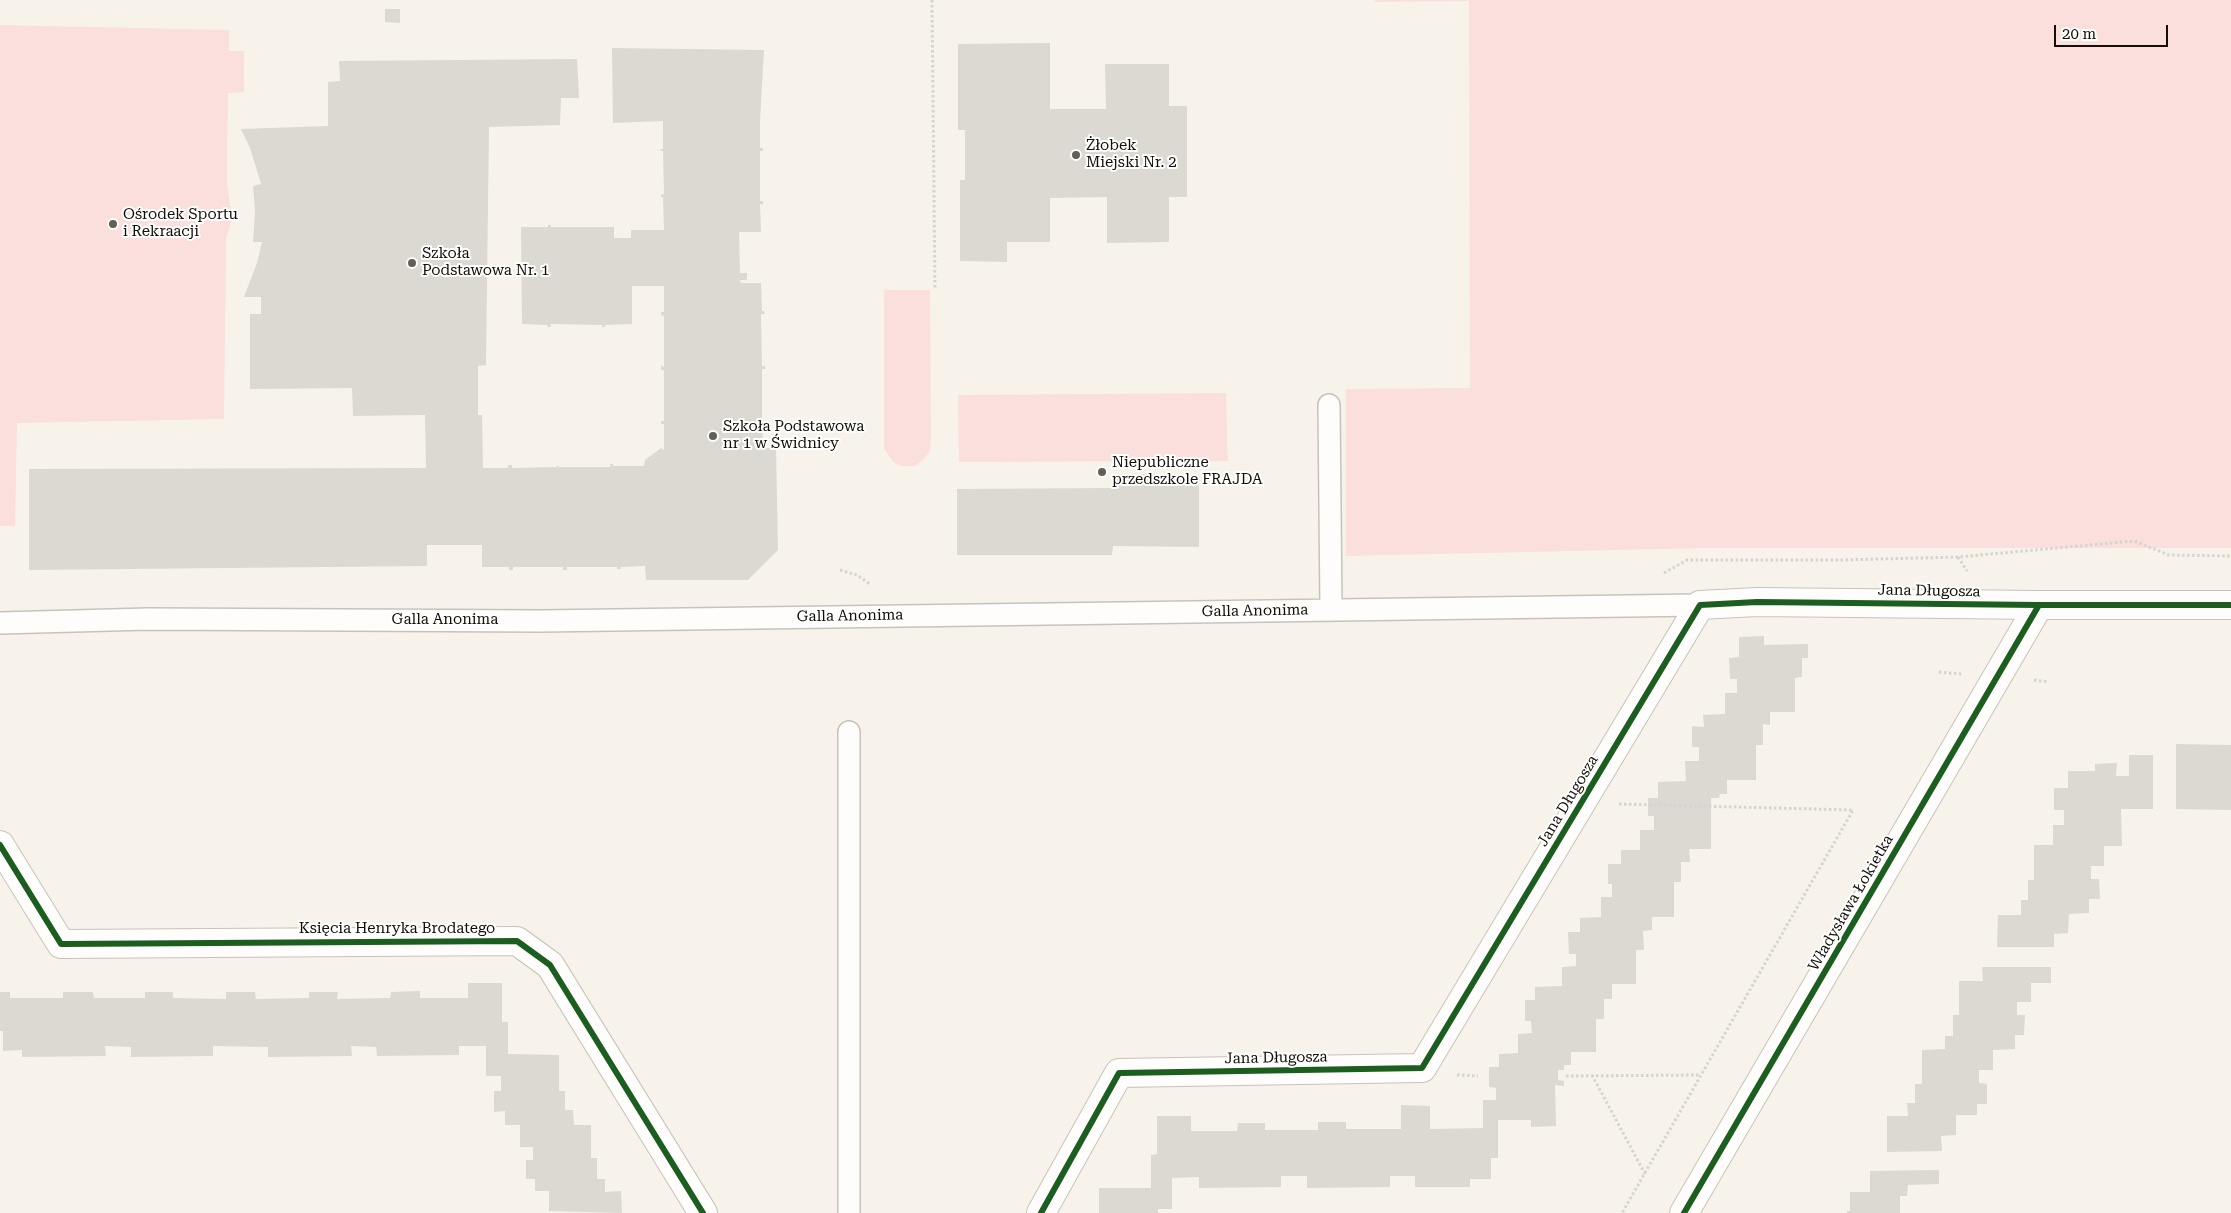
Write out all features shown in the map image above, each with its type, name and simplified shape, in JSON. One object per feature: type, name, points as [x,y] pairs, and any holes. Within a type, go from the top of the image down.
[{"type":"street","name":"Jana Długosza","points":[[1041,1213],[1119,1073],[1422,1068],[1700,605],[1757,602],[2231,605]]},
{"type":"street","name":"Władysława Łokietka","points":[[1684,1213],[2039,605]]},
{"type":"street","name":"Księcia Henryka Brodatego","points":[[0,845],[62,944],[517,941],[550,965],[703,1213]]},
{"type":"lane","points":[[1329,405],[1331,610]]},
{"type":"lane","name":"Galla Anonima","points":[[0,623],[148,619],[541,621],[1700,605]]},
{"type":"lane","points":[[849,732],[849,1213]]},
{"type":"path","points":[[932,0],[935,290]]},
{"type":"path","points":[[1622,1213],[1853,810],[1648,805]]},
{"type":"path","points":[[1449,1074],[1478,1076]]},
{"type":"path","points":[[1592,1075],[1645,1174]]},
{"type":"path","points":[[1566,1076],[1701,1075]]},
{"type":"shaded area","points":[[1375,0],[2231,0],[2231,548],[1709,548],[1346,556],[1346,389],[1470,388],[1469,1],[1375,2]]},
{"type":"shaded area","name":"Ośrodek Sportu i Rekraacji","points":[[0,25],[229,30],[229,51],[244,51],[244,92],[228,93],[227,184],[232,217],[226,240],[224,419],[17,423],[15,526],[0,526]]},
{"type":"shaded area","points":[[884,290],[930,290],[930,451],[915,466],[902,466],[893,462],[884,448]]},
{"type":"shaded area","points":[[1226,393],[1228,461],[959,462],[958,395]]},
{"type":"building","points":[[385,9],[400,9],[400,23],[385,22]]},
{"type":"building","name":"Żłobek Miejski Nr. 2","points":[[1050,43],[1050,109],[1106,109],[1105,64],[1169,64],[1169,106],[1187,106],[1187,197],[1169,197],[1169,242],[1107,243],[1107,197],[1050,198],[1050,242],[1007,242],[1007,262],[960,261],[960,180],[965,180],[965,130],[958,130],[958,44]]},
{"type":"building","points":[[612,48],[764,50],[760,121],[760,148],[763,148],[763,151],[760,151],[760,201],[763,201],[763,205],[760,204],[761,232],[739,232],[740,273],[747,273],[747,280],[740,280],[741,283],[761,283],[762,311],[765,314],[761,314],[762,366],[765,366],[765,369],[762,369],[763,448],[776,448],[778,550],[748,580],[646,580],[645,566],[621,567],[621,569],[617,569],[617,567],[567,567],[567,570],[563,570],[563,567],[513,567],[513,570],[509,570],[509,567],[482,567],[482,545],[427,545],[427,566],[29,570],[29,469],[426,468],[425,415],[353,416],[352,388],[250,389],[250,314],[261,314],[261,297],[244,297],[257,263],[262,242],[253,242],[255,211],[253,186],[261,184],[250,148],[241,129],[328,126],[328,82],[340,81],[339,61],[577,59],[579,98],[561,98],[560,125],[489,127],[486,365],[478,366],[478,415],[482,415],[483,468],[508,468],[508,465],[512,465],[512,468],[557,467],[557,465],[559,467],[610,467],[610,464],[613,464],[613,466],[644,466],[645,460],[661,448],[664,450],[664,424],[661,424],[661,421],[664,421],[664,370],[661,370],[661,366],[664,367],[664,316],[661,315],[661,312],[664,312],[664,286],[632,286],[632,324],[605,325],[605,327],[602,327],[602,325],[551,324],[551,327],[548,327],[547,325],[522,324],[521,227],[548,227],[548,225],[551,225],[551,227],[614,227],[614,238],[631,238],[631,230],[664,230],[663,197],[661,197],[664,194],[663,151],[660,149],[663,149],[663,121],[613,123]]},
{"type":"building","points":[[1113,474],[1199,475],[1199,547],[1113,546],[1112,555],[957,555],[957,489],[1112,488]]},
{"type":"building","points":[[1764,636],[1764,645],[1808,644],[1808,658],[1802,658],[1802,677],[1795,678],[1795,712],[1770,712],[1770,725],[1763,724],[1763,745],[1756,745],[1756,780],[1727,780],[1727,794],[1720,794],[1719,798],[1711,798],[1711,849],[1689,849],[1690,862],[1681,862],[1681,882],[1674,882],[1674,917],[1652,917],[1652,930],[1643,931],[1644,950],[1636,950],[1636,984],[1612,984],[1612,999],[1604,999],[1604,1019],[1596,1019],[1596,1052],[1571,1052],[1571,1065],[1564,1065],[1564,1070],[1558,1070],[1558,1080],[1564,1081],[1564,1086],[1555,1085],[1556,1126],[1531,1127],[1531,1120],[1498,1120],[1498,1158],[1491,1158],[1491,1179],[1470,1179],[1470,1187],[1415,1187],[1415,1176],[1390,1176],[1390,1187],[1307,1188],[1307,1176],[1281,1176],[1281,1187],[1199,1188],[1199,1177],[1172,1178],[1172,1209],[1158,1209],[1158,1213],[1099,1213],[1099,1188],[1151,1188],[1151,1155],[1157,1154],[1157,1116],[1191,1116],[1191,1131],[1237,1131],[1238,1123],[1265,1123],[1265,1130],[1318,1130],[1318,1122],[1346,1122],[1346,1129],[1401,1129],[1401,1105],[1430,1106],[1430,1129],[1483,1128],[1483,1100],[1496,1100],[1496,1088],[1489,1087],[1489,1067],[1499,1067],[1499,1054],[1518,1053],[1518,1034],[1532,1033],[1531,1021],[1525,1021],[1525,1000],[1535,1000],[1535,987],[1562,986],[1562,967],[1576,966],[1576,954],[1569,954],[1568,932],[1580,932],[1580,918],[1601,917],[1601,897],[1612,897],[1612,884],[1608,884],[1608,864],[1621,864],[1621,850],[1640,850],[1640,830],[1654,830],[1654,816],[1648,816],[1648,798],[1658,798],[1658,782],[1686,781],[1685,761],[1699,761],[1699,747],[1692,747],[1692,726],[1704,727],[1703,715],[1725,714],[1725,693],[1737,693],[1737,679],[1730,679],[1729,658],[1739,657],[1739,637]]},
{"type":"building","points":[[2176,744],[2231,745],[2231,810],[2176,809]]},
{"type":"building","points":[[2129,755],[2153,755],[2153,809],[2121,809],[2122,846],[2104,846],[2104,866],[2091,866],[2091,879],[2099,879],[2100,899],[2089,899],[2089,913],[2069,914],[2068,933],[2054,934],[2054,947],[1997,947],[1998,915],[2021,915],[2021,900],[2028,900],[2028,880],[2034,880],[2034,845],[2053,845],[2053,825],[2064,825],[2064,810],[2054,810],[2054,788],[2068,788],[2068,771],[2095,771],[2095,764],[2117,763],[2116,776],[2129,776]]},
{"type":"building","points":[[1982,967],[2051,967],[2051,983],[2031,983],[2031,1002],[2017,1002],[2017,1015],[2025,1015],[2024,1035],[2015,1035],[2015,1049],[1993,1050],[1993,1070],[1979,1070],[1979,1083],[1987,1084],[1987,1104],[1977,1104],[1977,1115],[1956,1115],[1956,1135],[1941,1136],[1942,1151],[1887,1152],[1887,1116],[1908,1116],[1907,1103],[1915,1103],[1915,1084],[1922,1084],[1922,1050],[1945,1049],[1945,1036],[1953,1036],[1953,1015],[1959,1015],[1959,981],[1983,981]]},
{"type":"building","points":[[468,983],[502,983],[502,1022],[508,1022],[508,1054],[559,1055],[559,1091],[565,1091],[565,1110],[573,1110],[574,1125],[591,1125],[591,1158],[597,1158],[597,1179],[605,1179],[605,1192],[621,1191],[622,1213],[549,1211],[549,1191],[535,1191],[535,1179],[526,1179],[526,1160],[533,1160],[533,1147],[520,1147],[520,1125],[505,1125],[505,1111],[494,1112],[494,1091],[501,1091],[501,1076],[486,1076],[486,1046],[459,1046],[459,1055],[377,1056],[376,1047],[351,1046],[352,1056],[268,1057],[268,1047],[213,1046],[213,1056],[131,1057],[131,1047],[105,1046],[106,1056],[22,1057],[22,1050],[3,1051],[3,1031],[0,1031],[0,992],[10,992],[10,998],[63,998],[63,992],[93,992],[94,998],[145,998],[145,992],[173,992],[173,998],[226,999],[226,992],[255,992],[256,999],[309,998],[309,992],[338,992],[337,999],[390,998],[391,992],[420,991],[420,998],[468,998]]},
{"type":"building","points":[[1939,1170],[1939,1184],[1908,1185],[1907,1196],[1900,1196],[1900,1213],[1847,1213],[1847,1211],[1850,1211],[1850,1192],[1870,1192],[1870,1171]]},
{"type":"cycle path","points":[[1041,1213],[1119,1073],[1422,1068],[1700,605],[1757,602],[2231,605]]},
{"type":"cycle path","points":[[1684,1213],[2039,605]]},
{"type":"cycle path","points":[[0,845],[61,944],[517,941],[550,965],[703,1213]]},
{"type":"place","name":"Żłobek Miejski Nr. 2","points":[[1076,155]]},
{"type":"place","name":"Ośrodek Sportu i Rekraacji","points":[[113,224]]},
{"type":"place","name":"Szkoła Podstawowa Nr. 1","points":[[412,263]]},
{"type":"place","name":"Szkoła Podstawowa nr 1 w Świdnicy","points":[[713,436]]},
{"type":"place","name":"Niepubliczne przedszkole FRAJDA","points":[[1102,472]]}]
